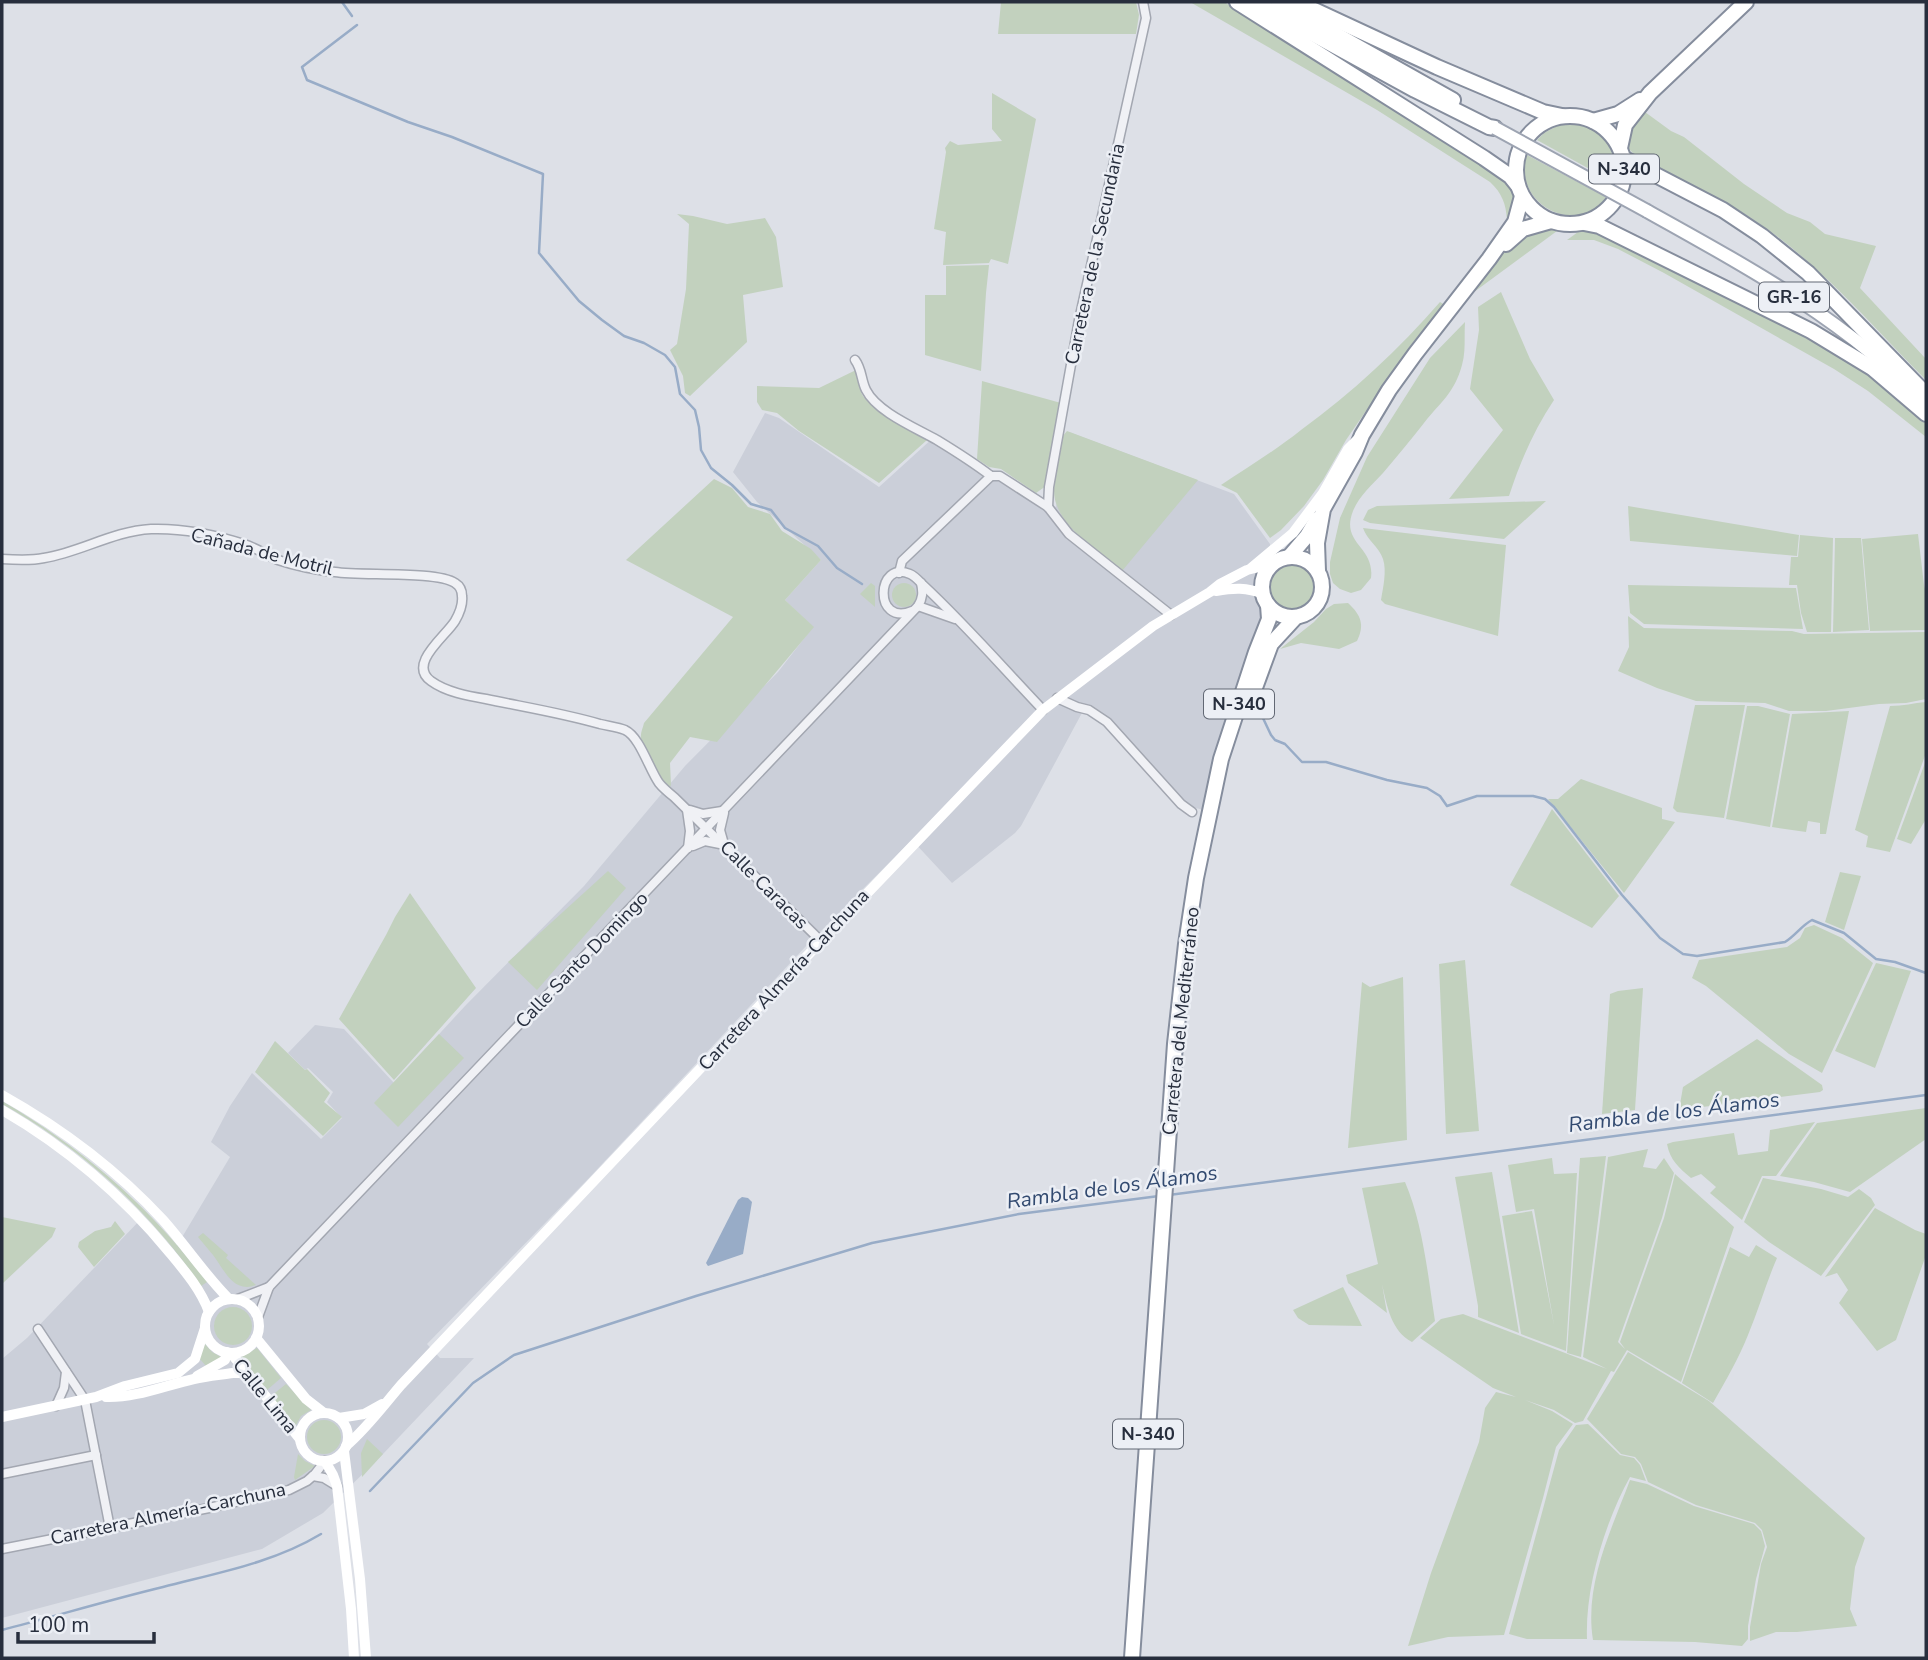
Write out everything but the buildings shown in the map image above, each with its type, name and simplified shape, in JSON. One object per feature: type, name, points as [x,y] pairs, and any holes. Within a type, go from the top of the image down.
[{"type":"highway","points":[[1237,2],[1510,176],[1530,206],[1551,221]]},
{"type":"highway","name":"GR-16","points":[[1254,2],[1415,90],[1495,128]]},
{"type":"highway","name":"GR-16","points":[[1278,2],[1428,85],[1495,128]]},
{"type":"highway","points":[[1297,2],[1544,112],[1563,116]]},
{"type":"highway","name":"N-340","points":[[1489,259],[1523,229],[1551,221],[1584,223],[1599,216],[1611,205],[1620,191],[1624,175],[1621,153],[1625,125],[1650,93],[1746,2]]},
{"type":"highway","name":"N-340","points":[[1593,121],[1618,114],[1650,93]]},
{"type":"highway","name":"N-340","points":[[1266,600],[1262,585],[1264,577],[1275,563],[1289,557],[1307,536],[1389,390],[1515,222],[1520,191],[1516,171],[1518,155],[1524,141],[1548,120],[1578,116],[1604,127],[1621,153]]},
{"type":"highway","points":[[1621,153],[1723,210],[1762,236],[1808,274],[1926,394]]},
{"type":"highway","points":[[1584,223],[1599,226],[1811,331],[1872,368],[1926,414]]},
{"type":"highway","name":"N-340","points":[[1295,618],[1312,611],[1322,595],[1317,544],[1323,509]]},
{"type":"highway","points":[[1289,557],[1306,560],[1318,571]]},
{"type":"highway","points":[[1266,600],[1275,612],[1295,618]]},
{"type":"highway","name":"Carretera del Mediterráneo","points":[[1132,1658],[1175,1044],[1185,944],[1221,758],[1269,619],[1266,600]]},
{"type":"highway","name":"Carretera del Mediterráneo","points":[[1212,804],[1271,644],[1295,618]]},
{"type":"main road","name":"GR-16","points":[[1495,128],[1738,262],[1814,310],[1858,342],[1926,404]]},
{"type":"main road","points":[[1247,570],[1293,533],[1323,493],[1348,449],[1362,435]]},
{"type":"main road","points":[[1247,570],[1275,563]]},
{"type":"main road","name":"Carretera Almería-Carchuna","points":[[345,1449],[387,1401],[1042,710],[1139,635],[1247,570]]},
{"type":"main road","points":[[1210,592],[1247,588],[1266,600]]},
{"type":"main road","points":[[2,1095],[58,1130],[122,1179],[164,1222],[216,1286],[253,1309],[259,1324],[256,1338],[246,1349],[229,1353],[212,1344],[205,1328]]},
{"type":"main road","points":[[2,1110],[72,1157],[141,1219],[183,1270],[209,1312]]},
{"type":"main road","points":[[91,1399],[186,1368],[195,1359],[209,1312],[214,1305],[233,1299]]},
{"type":"main road","name":"Calle Lima","points":[[256,1338],[306,1399],[324,1413]]},
{"type":"main road","points":[[192,1380],[225,1360],[229,1353]]},
{"type":"main road","name":"Calle Lima","points":[[229,1353],[300,1439]]},
{"type":"main road","points":[[2,1417],[91,1399],[113,1398],[233,1373],[252,1378]]},
{"type":"main road","name":"Carretera Almería-Carchuna","points":[[339,1418],[364,1414],[387,1401]]},
{"type":"main road","points":[[345,1449],[336,1458],[325,1461],[311,1457],[306,1453],[300,1439],[300,1431],[316,1414],[324,1413],[339,1418],[347,1431],[345,1449],[366,1658]]},
{"type":"main road","points":[[325,1461],[337,1486],[354,1658]]},
{"type":"street","name":"Carretera de la Secundaria","points":[[1048,507],[1049,487],[1079,320],[1146,18],[1143,2]]},
{"type":"street","points":[[855,360],[861,370],[866,390],[874,401],[991,476],[1000,476],[1048,507],[1069,534],[1171,615]]},
{"type":"street","points":[[899,573],[902,561],[991,476]]},
{"type":"street","name":"Cañada de Motril","points":[[2,559],[44,559],[120,534],[151,529],[204,535],[245,545],[279,560],[313,569],[447,579],[462,589],[463,600],[455,621],[427,655],[423,664],[429,680],[449,690],[472,696],[626,730],[634,737],[661,786],[707,829]]},
{"type":"street","points":[[920,583],[922,599],[916,608],[906,613],[897,613],[885,603],[882,595],[887,580],[899,573],[913,575],[1042,710]]},
{"type":"street","points":[[916,608],[956,620]]},
{"type":"street","name":"Calle Santo Domingo","points":[[258,1317],[270,1287],[916,608]]},
{"type":"street","points":[[893,631],[897,613]]},
{"type":"street","points":[[1057,698],[1089,710],[1107,722],[1181,804],[1192,812]]},
{"type":"street","points":[[687,849],[690,831],[687,810],[703,814],[725,810]]},
{"type":"street","points":[[725,810],[720,830],[725,847]]},
{"type":"street","name":"Calle Caracas","points":[[707,829],[821,942]]},
{"type":"street","points":[[687,849],[705,841],[725,847]]},
{"type":"street","name":"Calle Santo Domingo","points":[[233,1299],[270,1287]]},
{"type":"street","points":[[38,1329],[66,1371],[91,1399],[96,1455],[110,1528]]},
{"type":"street","points":[[56,1406],[64,1388],[66,1371]]},
{"type":"street","points":[[2,1474],[96,1455]]},
{"type":"street","name":"Carretera Almería-Carchuna","points":[[2,1549],[289,1490],[313,1476],[325,1461]]},
{"type":"street","points":[[313,1476],[324,1478],[337,1486]]},
{"type":"shaded area","points":[[765,413],[779,418],[879,487],[934,437],[981,473],[1056,507],[1069,432],[1234,494],[1270,544],[1267,618],[1239,691],[1203,810],[1179,803],[1107,725],[1083,711],[1015,833],[952,883],[912,840],[808,944],[589,1178],[427,1344],[440,1358],[474,1358],[323,1513],[262,1549],[2,1618],[2,1359],[27,1338],[141,1219],[175,1249],[230,1157],[211,1142],[252,1073],[321,1139],[342,1118],[327,1102],[333,1092],[288,1053],[315,1025],[344,1029],[394,1083],[465,1006],[584,886],[685,766],[778,672],[813,627],[785,600],[821,560],[757,502],[733,472]]},
{"type":"green space","points":[[1001,2],[1136,2],[1139,15],[1136,34],[998,34]]},
{"type":"green space","points":[[1190,2],[1224,2],[1335,70],[1491,172],[1512,190],[1512,218],[1507,220],[1503,199],[1490,182],[1377,110]]},
{"type":"green space","points":[[992,93],[1036,119],[1008,264],[991,259],[989,263],[943,265],[946,232],[934,229],[945,148],[950,141],[958,145],[1002,141],[992,129]]},
{"type":"green space","points":[[1645,112],[1684,137],[1744,184],[1787,213],[1810,222],[1825,234],[1876,246],[1860,288],[1926,359],[1926,380],[1830,282],[1789,245],[1721,200],[1639,159],[1629,149],[1630,138],[1634,124]]},
{"type":"green space","points":[[1559,125],[1581,125],[1605,139],[1613,155],[1613,182],[1537,140]]},
{"type":"green space","points":[[1527,155],[1606,197],[1596,208],[1580,215],[1553,212],[1532,195],[1526,183],[1524,169]]},
{"type":"green space","points":[[677,214],[727,224],[765,218],[776,237],[783,287],[743,295],[747,342],[690,396],[685,393],[683,376],[670,350],[677,344],[686,289],[689,224]]},
{"type":"green space","points":[[1549,229],[1557,231],[1474,292],[1497,260],[1519,238]]},
{"type":"green space","points":[[1589,230],[1684,273],[1713,291],[1838,354],[1881,383],[1923,421],[1926,424],[1926,437],[1868,391],[1834,369],[1664,273],[1594,240],[1567,240],[1578,232]]},
{"type":"green space","points":[[989,265],[981,371],[925,355],[925,295],[946,295],[946,266]]},
{"type":"green space","points":[[1501,292],[1530,359],[1554,400],[1528,447],[1509,496],[1449,499],[1503,430],[1470,389],[1479,330],[1478,307]]},
{"type":"green space","points":[[1440,302],[1445,305],[1414,341],[1346,440],[1323,480],[1304,506],[1270,538],[1237,493],[1221,485],[1282,444],[1357,386]]},
{"type":"green space","points":[[1465,322],[1463,360],[1451,390],[1362,495],[1353,511],[1351,531],[1368,559],[1371,578],[1361,590],[1351,593],[1340,589],[1333,583],[1330,562],[1340,518],[1367,457],[1430,358]]},
{"type":"green space","points":[[856,370],[861,393],[868,402],[927,440],[879,483],[799,431],[777,413],[762,410],[757,402],[757,386],[819,388]]},
{"type":"green space","points":[[982,381],[1061,403],[1046,486],[1036,493],[1001,469],[989,467],[977,459]]},
{"type":"green space","points":[[1067,431],[1198,480],[1122,571],[1069,526],[1056,503],[1056,470],[1062,437]]},
{"type":"green space","points":[[714,479],[732,488],[748,507],[770,514],[782,531],[811,549],[821,560],[785,600],[814,627],[717,742],[690,737],[670,763],[669,789],[644,752],[641,737],[644,723],[733,617],[626,560]]},
{"type":"green space","points":[[1546,501],[1504,539],[1363,520],[1368,510],[1377,506]]},
{"type":"green space","points":[[1628,506],[1799,535],[1797,556],[1630,541]]},
{"type":"green space","points":[[1363,528],[1506,545],[1498,636],[1385,604],[1381,600],[1385,574],[1383,559]]},
{"type":"green space","points":[[1918,534],[1926,593],[1926,630],[1870,631],[1862,539]]},
{"type":"green space","points":[[1800,535],[1833,538],[1831,632],[1807,632],[1797,585],[1789,585],[1791,557],[1798,557]]},
{"type":"green space","points":[[1835,538],[1861,538],[1869,630],[1833,632]]},
{"type":"green space","points":[[1292,565],[1308,572],[1315,588],[1308,604],[1292,611],[1276,604],[1269,588],[1276,572]]},
{"type":"green space","points":[[871,583],[875,586],[875,607],[860,594]]},
{"type":"green space","points":[[904,583],[913,586],[916,595],[913,604],[904,607],[895,604],[892,595],[895,586]]},
{"type":"green space","points":[[1628,585],[1796,588],[1803,629],[1644,624],[1630,613]]},
{"type":"green space","points":[[1348,603],[1360,620],[1361,630],[1357,641],[1339,649],[1301,643],[1280,649],[1326,609],[1334,604]]},
{"type":"green space","points":[[1628,616],[1644,628],[1792,631],[1804,634],[1926,632],[1926,699],[1826,711],[1789,711],[1765,703],[1696,701],[1618,671],[1629,647]]},
{"type":"green space","points":[[1926,702],[1926,753],[1890,852],[1866,847],[1868,836],[1855,830],[1890,706]]},
{"type":"green space","points":[[1695,705],[1745,705],[1724,818],[1677,812],[1673,808]]},
{"type":"green space","points":[[1747,706],[1790,714],[1770,827],[1726,819]]},
{"type":"green space","points":[[1849,711],[1826,834],[1820,834],[1820,823],[1808,821],[1806,832],[1772,827],[1792,714]]},
{"type":"green space","points":[[1926,760],[1926,819],[1911,844],[1897,839]]},
{"type":"green space","points":[[1581,779],[1662,808],[1662,819],[1675,822],[1624,893],[1548,799],[1558,799]]},
{"type":"green space","points":[[1552,809],[1619,896],[1592,928],[1510,885]]},
{"type":"green space","points":[[608,871],[626,888],[537,990],[508,962]]},
{"type":"green space","points":[[1840,872],[1861,876],[1844,930],[1825,922]]},
{"type":"green space","points":[[410,893],[476,988],[394,1080],[339,1019]]},
{"type":"green space","points":[[1814,925],[1842,938],[1873,963],[1822,1073],[1789,1054],[1706,986],[1692,978],[1699,960],[1787,947],[1800,938],[1805,928]]},
{"type":"green space","points":[[1465,960],[1479,1131],[1446,1134],[1439,964]]},
{"type":"green space","points":[[1876,963],[1911,971],[1875,1068],[1835,1051]]},
{"type":"green space","points":[[1403,977],[1407,1140],[1348,1148],[1362,982],[1370,987]]},
{"type":"green space","points":[[1643,988],[1635,1110],[1602,1114],[1610,994]]},
{"type":"green space","points":[[439,1034],[464,1058],[398,1127],[374,1103]]},
{"type":"green space","points":[[1757,1039],[1822,1085],[1823,1090],[1679,1110],[1683,1087]]},
{"type":"green space","points":[[275,1041],[330,1093],[324,1102],[342,1117],[323,1136],[255,1072]]},
{"type":"green space","points":[[2,1101],[88,1159],[114,1181],[163,1229],[207,1282],[201,1286],[160,1232],[112,1183],[59,1140],[2,1104]]},
{"type":"green space","points":[[1926,1108],[1926,1139],[1850,1192],[1780,1176],[1817,1123]]},
{"type":"green space","points":[[1815,1122],[1776,1176],[1762,1176],[1742,1220],[1710,1193],[1716,1187],[1701,1174],[1691,1178],[1679,1167],[1670,1155],[1667,1144],[1734,1133],[1738,1155],[1768,1151],[1770,1130]]},
{"type":"green space","points":[[1648,1149],[1643,1167],[1656,1169],[1664,1158],[1674,1173],[1662,1218],[1618,1342],[1625,1349],[1620,1342],[1664,1218],[1675,1174],[1734,1227],[1681,1382],[1627,1350],[1614,1372],[1611,1371],[1583,1421],[1575,1423],[1554,1410],[1525,1400],[1552,1411],[1573,1424],[1556,1447],[1504,1635],[1448,1637],[1408,1646],[1431,1573],[1479,1442],[1485,1408],[1496,1392],[1516,1397],[1493,1388],[1420,1338],[1441,1319],[1463,1314],[1607,1369],[1583,1357],[1608,1157]]},
{"type":"green space","points":[[1606,1156],[1581,1357],[1567,1353],[1580,1158]]},
{"type":"green space","points":[[1552,1158],[1554,1174],[1577,1173],[1566,1351],[1521,1334],[1502,1216],[1532,1211],[1554,1325],[1534,1209],[1516,1212],[1508,1165]]},
{"type":"green space","points":[[1492,1172],[1519,1333],[1478,1317],[1455,1177]]},
{"type":"green space","points":[[1763,1178],[1848,1197],[1859,1189],[1871,1198],[1875,1205],[1821,1276],[1744,1222]]},
{"type":"green space","points":[[1405,1182],[1421,1233],[1435,1321],[1412,1342],[1395,1325],[1382,1284],[1387,1313],[1348,1283],[1346,1275],[1378,1264],[1362,1188]]},
{"type":"green space","points":[[1875,1208],[1926,1234],[1926,1255],[1896,1340],[1877,1351],[1839,1303],[1848,1290],[1837,1273],[1825,1277]]},
{"type":"green space","points":[[2,1217],[56,1228],[52,1237],[2,1284]]},
{"type":"green space","points":[[115,1221],[125,1234],[94,1267],[78,1247],[79,1242],[95,1231],[111,1227]]},
{"type":"green space","points":[[203,1233],[256,1285],[241,1286],[230,1279],[198,1237]]},
{"type":"green space","points":[[1756,1245],[1777,1258],[1744,1344],[1713,1403],[1682,1383],[1730,1247],[1749,1257]]},
{"type":"green space","points":[[1343,1287],[1362,1326],[1309,1325],[1298,1318],[1293,1310]]},
{"type":"green space","points":[[233,1307],[246,1313],[252,1326],[246,1339],[233,1345],[220,1339],[214,1326],[220,1313]]},
{"type":"green space","points":[[205,1344],[223,1358],[206,1366],[199,1358]]},
{"type":"green space","points":[[257,1348],[281,1378],[267,1390],[240,1358]]},
{"type":"green space","points":[[1628,1352],[1709,1401],[1865,1538],[1855,1567],[1850,1609],[1857,1626],[1776,1632],[1750,1641],[1761,1564],[1767,1547],[1762,1530],[1755,1523],[1696,1505],[1648,1482],[1635,1457],[1621,1454],[1587,1419]]},
{"type":"green space","points":[[286,1384],[311,1410],[301,1416],[295,1427],[271,1396]]},
{"type":"green space","points":[[324,1420],[336,1425],[341,1437],[336,1449],[324,1454],[312,1449],[307,1437],[312,1425]]},
{"type":"green space","points":[[1588,1424],[1620,1455],[1634,1458],[1646,1481],[1630,1477],[1612,1514],[1593,1577],[1587,1639],[1527,1639],[1509,1634],[1559,1450],[1576,1425]]},
{"type":"green space","points":[[367,1439],[383,1454],[362,1477],[361,1453]]},
{"type":"green space","points":[[298,1454],[315,1466],[295,1480],[294,1477]]},
{"type":"green space","points":[[1630,1480],[1647,1484],[1694,1506],[1754,1524],[1761,1531],[1765,1546],[1756,1579],[1748,1639],[1742,1646],[1695,1642],[1593,1640],[1591,1619],[1596,1578]]},
{"type":"water","points":[[742,1197],[752,1202],[743,1254],[708,1266],[706,1263]]},
{"type":"waterway","points":[[342,2],[352,16]]},
{"type":"waterway","points":[[357,25],[302,67],[307,80],[543,174],[539,253],[579,301],[624,336],[665,355],[675,367],[680,394],[695,410],[701,450],[711,468],[751,504],[771,510],[785,528],[818,546],[837,568],[862,584]]},
{"type":"waterway","points":[[1262,716],[1275,740],[1285,744],[1302,762],[1326,762],[1387,780],[1427,788],[1440,796],[1447,806],[1477,796],[1533,796],[1545,799],[1660,938],[1683,954],[1697,956],[1785,942],[1812,920],[1844,933],[1876,959],[1895,962],[1926,973]]},
{"type":"waterway","name":"Rambla de los Álamos","points":[[1169,1195],[1926,1095]]},
{"type":"waterway","name":"Rambla de los Álamos","points":[[370,1491],[473,1383],[514,1355],[872,1243],[1019,1214],[1159,1196]]},
{"type":"waterway","name":"Rambla de los Álamos","points":[[2,1630],[244,1566],[284,1553],[321,1534]]}]
